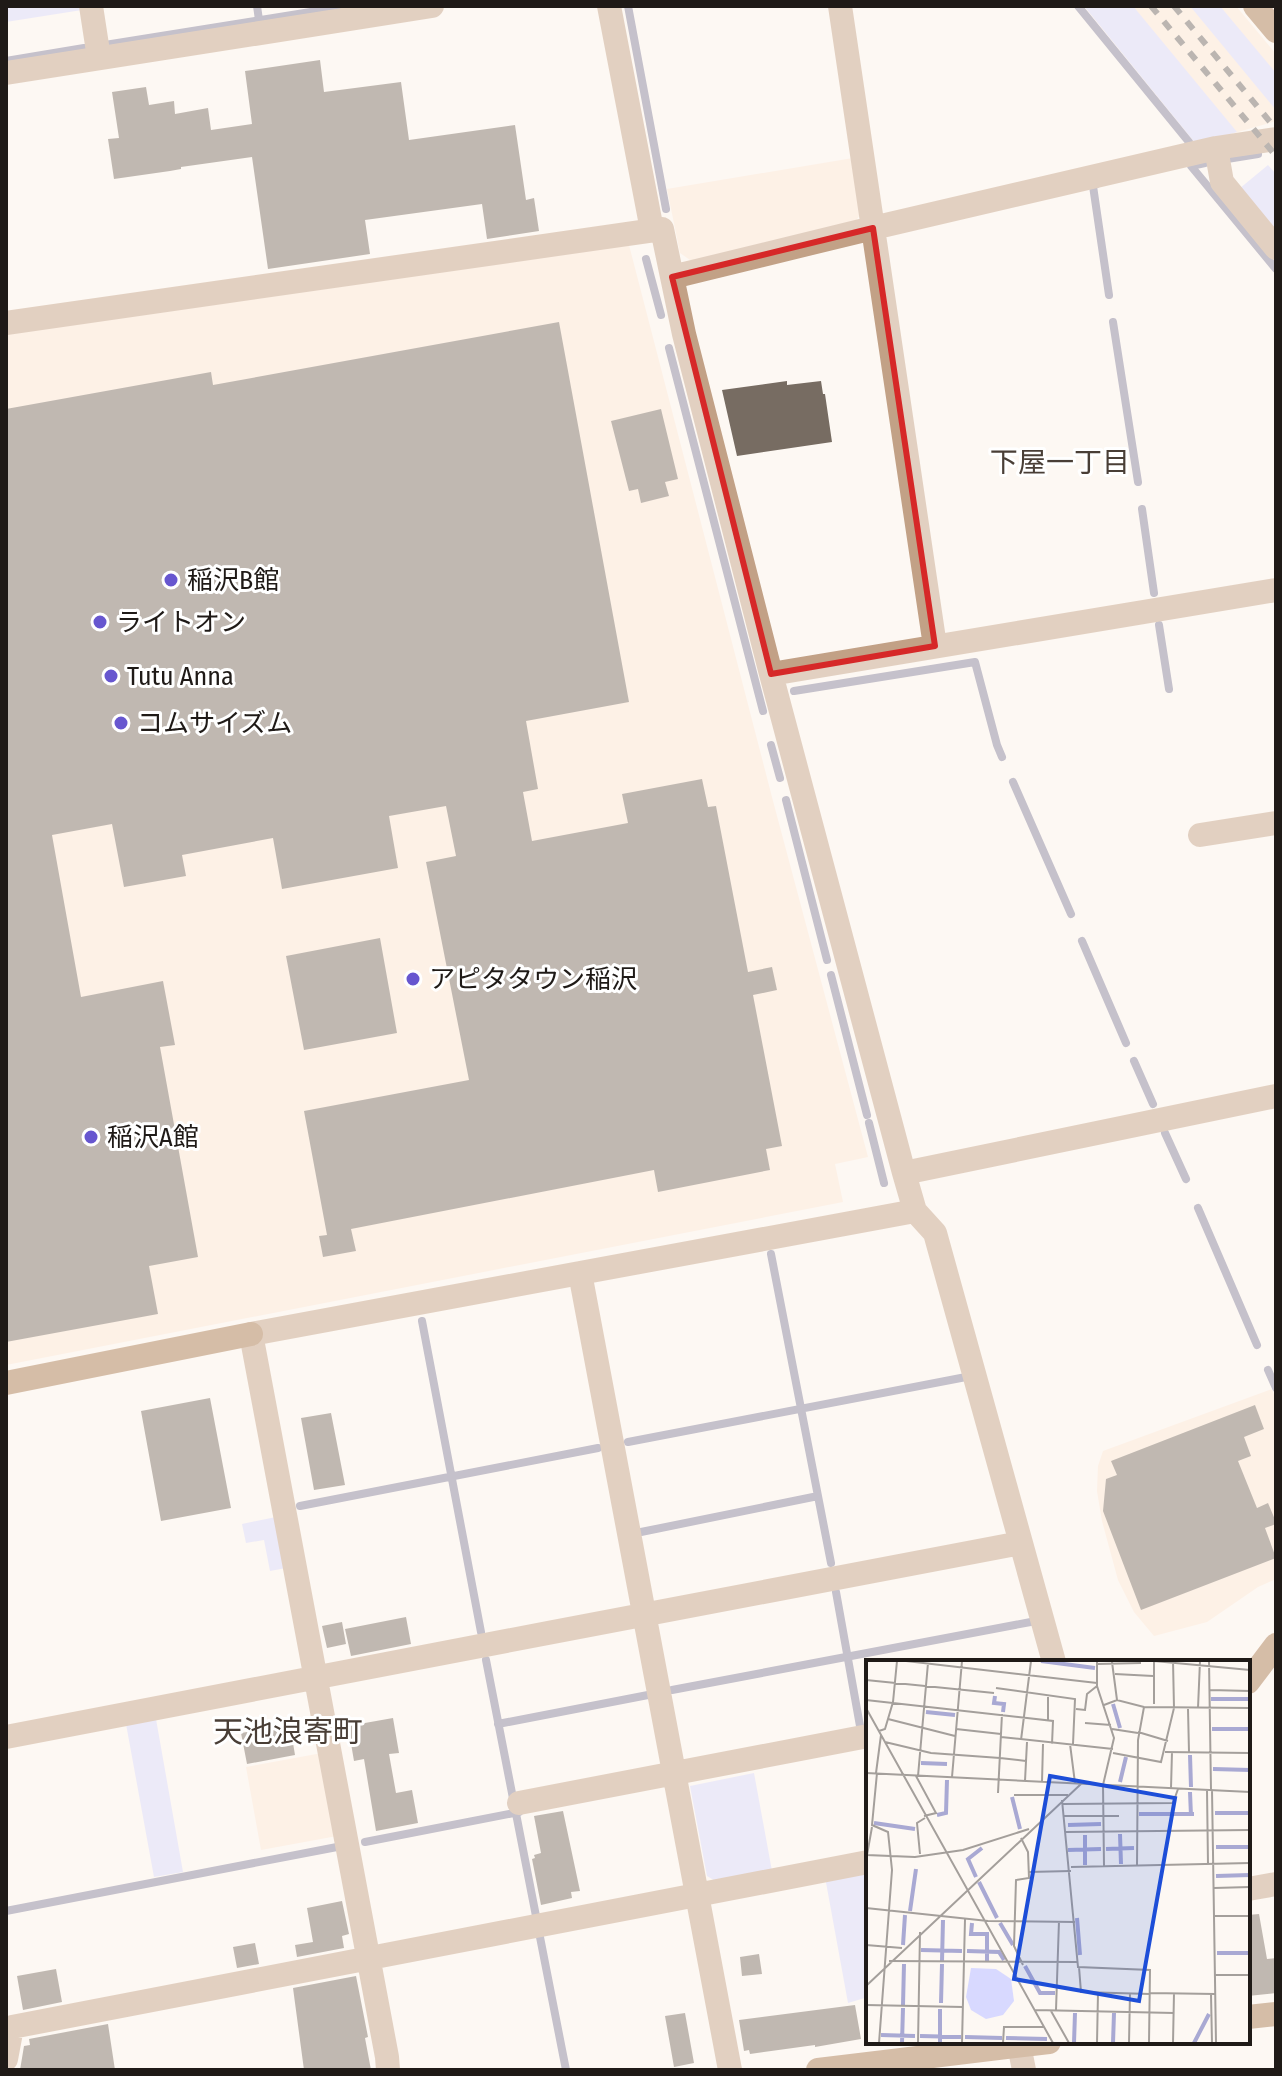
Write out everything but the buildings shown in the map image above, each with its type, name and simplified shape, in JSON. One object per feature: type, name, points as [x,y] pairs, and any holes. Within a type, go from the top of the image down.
[{"type":"street","points":[[91,6],[99,58]]},
{"type":"street","points":[[609,6],[652,230]]},
{"type":"street","points":[[840,6],[935,646]]},
{"type":"street","points":[[1255,6],[1276,31]]},
{"type":"street","points":[[6,73],[423,7]]},
{"type":"street","points":[[672,277],[1216,148],[1276,139]]},
{"type":"street","points":[[1216,148],[1222,182],[1276,248]]},
{"type":"street","points":[[6,323],[662,229],[684,334],[771,674],[904,1173],[915,1211],[935,1233],[1053,1660]]},
{"type":"street","points":[[771,674],[1276,590]]},
{"type":"street","points":[[1200,835],[1276,823]]},
{"type":"street","points":[[904,1173],[1276,1096]]},
{"type":"street","points":[[6,1383],[251,1334],[915,1211]]},
{"type":"street","points":[[580,1273],[730,2070]]},
{"type":"street","points":[[251,1334],[388,2070]]},
{"type":"street","points":[[6,1737],[1021,1543]]},
{"type":"street","points":[[1250,1679],[1276,1645]]},
{"type":"street","points":[[519,1803],[866,1736]]},
{"type":"street","points":[[6,2059],[12,2027],[866,1862]]},
{"type":"street","points":[[1250,1889],[1276,1884]]},
{"type":"street","points":[[1250,2017],[1276,2014]]},
{"type":"street","points":[[818,2070],[961,2047],[1029,2044]]},
{"type":"street","points":[[1019,2045],[1024,2070]]},
{"type":"highlighted area","points":[[873,228],[935,646],[771,674],[672,277]]},
{"type":"shaded area","points":[[6,6],[81,6],[82,10],[6,22]]},
{"type":"shaded area","points":[[1084,6],[1236,6],[1276,54],[1276,121],[1196,144]]},
{"type":"shaded area","points":[[1084,6],[1133,6],[1237,132],[1196,144]]},
{"type":"shaded area","points":[[1190,6],[1220,6],[1276,73],[1276,110]]},
{"type":"shaded area","points":[[853,158],[862,212],[855,222],[693,262],[680,253],[667,189]]},
{"type":"shaded area","points":[[1268,165],[1276,174],[1276,234],[1239,189]]},
{"type":"shaded area","name":"アピタタウン稲沢","points":[[629,245],[868,1157],[835,1164],[843,1202],[6,1365],[6,334]]},
{"type":"shaded area","points":[[1272,1389],[1276,1399],[1276,1579],[1258,1587],[1207,1622],[1154,1636],[1134,1612],[1118,1580],[1097,1491],[1098,1466],[1103,1451]]},
{"type":"shaded area","points":[[276,1517],[286,1568],[270,1571],[264,1540],[246,1543],[242,1524]]},
{"type":"shaded area","points":[[156,1719],[183,1872],[154,1877],[126,1724]]},
{"type":"shaded area","points":[[322,1753],[337,1836],[261,1850],[246,1767]]},
{"type":"shaded area","points":[[754,1773],[772,1871],[717,1882],[707,1876],[690,1786]]},
{"type":"shaded area","points":[[866,1868],[866,1998],[848,2003],[825,1877]]},
{"type":"waterway","points":[[257,6],[259,20]]},
{"type":"waterway","points":[[105,45],[348,6]]},
{"type":"waterway","points":[[628,6],[666,209]]},
{"type":"waterway","points":[[1078,6],[1189,142]]},
{"type":"waterway","points":[[6,61],[84,48]]},
{"type":"waterway","points":[[1227,159],[1258,154]]},
{"type":"waterway","points":[[1205,163],[1191,166],[1276,269]]},
{"type":"waterway","points":[[1097,184],[1093,186],[1109,295]]},
{"type":"waterway","points":[[646,259],[661,315]]},
{"type":"waterway","points":[[1113,322],[1138,482]]},
{"type":"waterway","points":[[669,348],[763,711]]},
{"type":"waterway","points":[[1142,509],[1154,593]]},
{"type":"waterway","points":[[1159,625],[1169,689]]},
{"type":"waterway","points":[[794,691],[975,662],[1002,757]]},
{"type":"waterway","points":[[771,745],[780,778]]},
{"type":"waterway","points":[[1013,782],[1071,914]]},
{"type":"waterway","points":[[786,800],[827,960]]},
{"type":"waterway","points":[[1082,941],[1126,1043]]},
{"type":"waterway","points":[[831,975],[867,1115]]},
{"type":"waterway","points":[[1134,1061],[1153,1104]]},
{"type":"waterway","points":[[869,1123],[884,1183]]},
{"type":"waterway","points":[[1165,1133],[1186,1179]]},
{"type":"waterway","points":[[1198,1208],[1257,1345]]},
{"type":"waterway","points":[[771,1254],[831,1563]]},
{"type":"waterway","points":[[422,1321],[481,1632]]},
{"type":"waterway","points":[[1268,1370],[1276,1388]]},
{"type":"waterway","points":[[628,1442],[966,1377]]},
{"type":"waterway","points":[[300,1506],[598,1448]]},
{"type":"waterway","points":[[641,1532],[818,1496]]},
{"type":"waterway","points":[[836,1592],[860,1726]]},
{"type":"waterway","points":[[672,1690],[1036,1621]]},
{"type":"waterway","points":[[486,1660],[536,1916]]},
{"type":"waterway","points":[[498,1724],[648,1695]]},
{"type":"waterway","points":[[365,1842],[519,1812]]},
{"type":"waterway","points":[[6,1911],[337,1847]]},
{"type":"waterway","points":[[539,1932],[566,2070]]},
{"type":"railway","points":[[1151,6],[1276,156]]},
{"type":"railway","points":[[1174,6],[1276,129]]},
{"type":"place","name":"稲沢B館","points":[[171,580]]},
{"type":"place","name":"ライトオン","points":[[100,622]]},
{"type":"place","name":"Tutu Anna","points":[[111,676]]},
{"type":"place","name":"コムサイズム","points":[[121,723]]},
{"type":"place","name":"アピタタウン稲沢","points":[[413,979]]},
{"type":"place","name":"稲沢A館","points":[[91,1137]]},
{"type":"district","name":"下屋一丁目","points":[[1060,462]]},
{"type":"district","name":"天池浪寄町","points":[[288,1732]]}]
